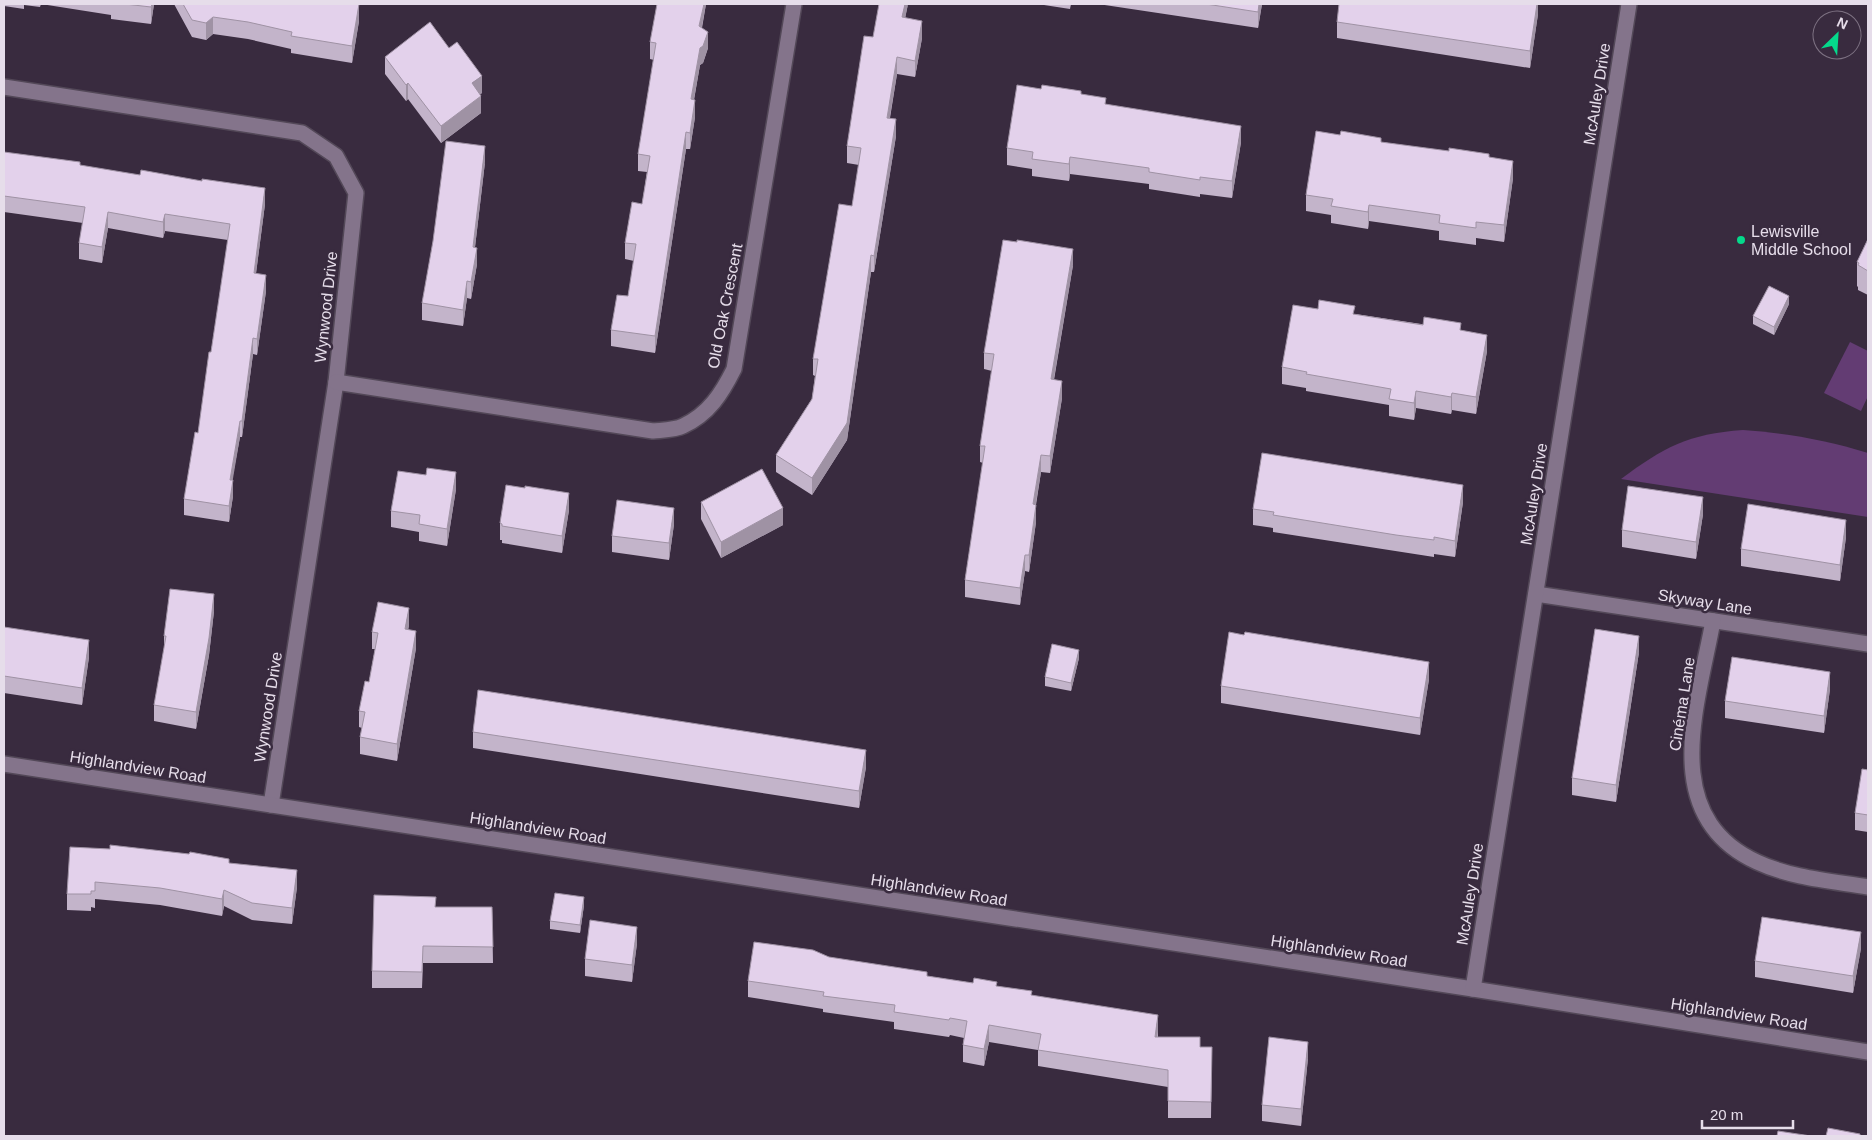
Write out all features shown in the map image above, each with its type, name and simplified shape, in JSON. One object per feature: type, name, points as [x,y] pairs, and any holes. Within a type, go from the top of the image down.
[{"type":"street","name":"Old Oak Crescent","points":[[336,382],[653,432],[682,426],[704,411],[720,396],[734,369],[794,4]]},
{"type":"street","name":"McAuley Drive","points":[[1473,989],[1629,4]]},
{"type":"street","name":"Wynwood Drive","points":[[4,87],[302,133],[336,156],[356,192],[336,382],[271,805]]},
{"type":"street","name":"Skyway Lane","points":[[1536,594],[1868,644]]},
{"type":"street","name":"Cinéma Lane","points":[[1713,621],[1691,742],[1693,788],[1710,823],[1731,847],[1758,863],[1805,876],[1868,887]]},
{"type":"street","name":"Highlandview Road","points":[[4,764],[1473,989],[1868,1052]]},
{"type":"shaded area","points":[[1850,342],[1868,351],[1868,396],[1861,411],[1824,393]]},
{"type":"shaded area","points":[[1743,430],[1806,438],[1868,453],[1868,517],[1621,479],[1650,458],[1678,444],[1707,435]]},
{"type":"building","points":[[125,4],[152,4],[151,7]]},
{"type":"building","points":[[183,4],[359,4],[352,46],[291,36],[292,32],[248,22],[213,17],[206,23],[192,20]]},
{"type":"building","points":[[657,4],[704,4],[699,26],[708,32],[703,46],[700,48],[691,99],[695,100],[690,133],[686,132],[655,336],[611,330],[617,295],[628,296],[636,244],[625,243],[632,202],[642,204],[650,156],[638,154],[656,43],[650,42]]},
{"type":"building","points":[[879,4],[905,4],[902,17],[922,21],[915,61],[897,57],[887,118],[896,119],[874,256],[871,255],[847,423],[812,478],[776,455],[812,399],[818,359],[813,359],[839,204],[852,206],[861,148],[847,146],[864,36],[873,37]]},
{"type":"building","points":[[1206,4],[1259,4],[1258,12]]},
{"type":"building","points":[[1339,4],[1537,4],[1530,51],[1337,22]]},
{"type":"building","points":[[430,22],[449,48],[457,42],[482,76],[472,83],[481,96],[441,126],[385,57]]},
{"type":"building","points":[[1017,85],[1041,89],[1042,85],[1081,91],[1081,94],[1106,98],[1105,104],[1241,126],[1232,181],[1200,177],[1200,180],[1149,172],[1149,168],[1070,157],[1069,164],[1032,159],[1033,152],[1007,148]]},
{"type":"building","points":[[1316,131],[1340,135],[1341,131],[1381,138],[1381,142],[1449,151],[1449,148],[1489,154],[1489,157],[1513,161],[1504,225],[1476,222],[1476,228],[1439,223],[1440,215],[1369,205],[1368,212],[1331,206],[1333,199],[1306,195]]},
{"type":"building","points":[[446,141],[485,146],[473,247],[477,248],[471,282],[467,281],[463,310],[422,303],[433,241]]},
{"type":"building","points":[[4,152],[80,162],[80,165],[140,175],[141,170],[202,181],[202,179],[265,188],[254,273],[266,275],[257,339],[253,338],[242,421],[240,421],[230,480],[233,480],[229,506],[184,499],[195,432],[198,433],[230,224],[165,214],[163,222],[108,212],[102,247],[79,243],[85,207],[4,196]]},
{"type":"building","points":[[1868,239],[1868,271],[1858,265],[1859,263],[1857,262]]},
{"type":"building","points":[[1003,240],[1017,242],[1017,240],[1073,249],[1051,379],[1062,381],[1050,456],[1041,455],[1033,504],[1036,505],[1029,555],[1025,555],[1020,588],[965,580],[985,446],[980,446],[994,354],[984,353]]},
{"type":"building","points":[[1769,286],[1789,296],[1774,327],[1753,316]]},
{"type":"building","points":[[1319,300],[1355,306],[1353,314],[1423,325],[1424,317],[1461,323],[1460,330],[1487,335],[1476,397],[1452,393],[1451,397],[1416,391],[1414,403],[1389,399],[1391,389],[1306,374],[1307,372],[1282,367],[1293,305],[1318,309]]},
{"type":"building","points":[[1262,453],[1463,485],[1455,541],[1434,537],[1434,540],[1396,535],[1273,515],[1274,512],[1253,509]]},
{"type":"building","points":[[427,468],[456,472],[447,529],[419,524],[420,515],[391,511],[398,471],[426,475]]},
{"type":"building","points":[[762,469],[783,508],[721,542],[701,502]]},
{"type":"building","points":[[506,485],[569,493],[562,536],[502,526],[500,523]]},
{"type":"building","points":[[1628,486],[1703,497],[1696,542],[1622,530]]},
{"type":"building","points":[[617,500],[674,508],[669,543],[612,536]]},
{"type":"building","points":[[1748,504],[1846,520],[1840,565],[1741,549]]},
{"type":"building","points":[[170,589],[214,594],[209,638],[196,712],[154,705],[166,636],[164,636]]},
{"type":"building","points":[[378,602],[409,608],[405,629],[416,631],[397,744],[360,737],[365,712],[359,711],[365,681],[369,682],[378,633],[372,632]]},
{"type":"building","points":[[4,627],[89,640],[82,688],[4,676]]},
{"type":"building","points":[[1595,629],[1639,636],[1616,785],[1572,778]]},
{"type":"building","points":[[1229,632],[1244,635],[1245,632],[1429,662],[1420,718],[1221,686]]},
{"type":"building","points":[[1052,644],[1079,650],[1071,683],[1045,677]]},
{"type":"building","points":[[1732,657],[1830,672],[1824,716],[1725,701]]},
{"type":"building","points":[[478,690],[866,750],[859,791],[473,732]]},
{"type":"building","points":[[1862,769],[1868,770],[1868,815],[1855,813]]},
{"type":"building","points":[[110,845],[189,854],[190,852],[229,859],[229,863],[297,870],[292,908],[252,903],[224,890],[222,899],[160,888],[95,882],[95,891],[91,891],[91,894],[67,894],[70,847],[110,849]]},
{"type":"building","points":[[555,893],[584,897],[580,925],[550,921]]},
{"type":"building","points":[[374,895],[436,897],[435,907],[492,907],[493,947],[423,946],[422,972],[372,971]]},
{"type":"building","points":[[1762,917],[1861,932],[1853,976],[1755,961]]},
{"type":"building","points":[[590,920],[637,927],[632,965],[585,959]]},
{"type":"building","points":[[754,942],[813,950],[829,957],[927,972],[927,976],[973,983],[974,978],[997,982],[996,986],[1032,991],[1031,995],[1158,1015],[1155,1037],[1200,1037],[1200,1047],[1212,1047],[1211,1102],[1168,1101],[1168,1070],[1038,1050],[1041,1034],[989,1025],[984,1049],[963,1045],[967,1021],[894,1012],[895,1005],[823,996],[824,992],[748,981]]},
{"type":"building","points":[[1269,1037],[1308,1042],[1301,1109],[1262,1105]]},
{"type":"building","points":[[1828,1128],[1860,1134],[1860,1136],[1826,1136]]},
{"type":"building","points":[[1778,1131],[1811,1136],[1777,1136]]},
{"type":"place","name":"Lewisville Middle School","points":[[1741,240]]}]
